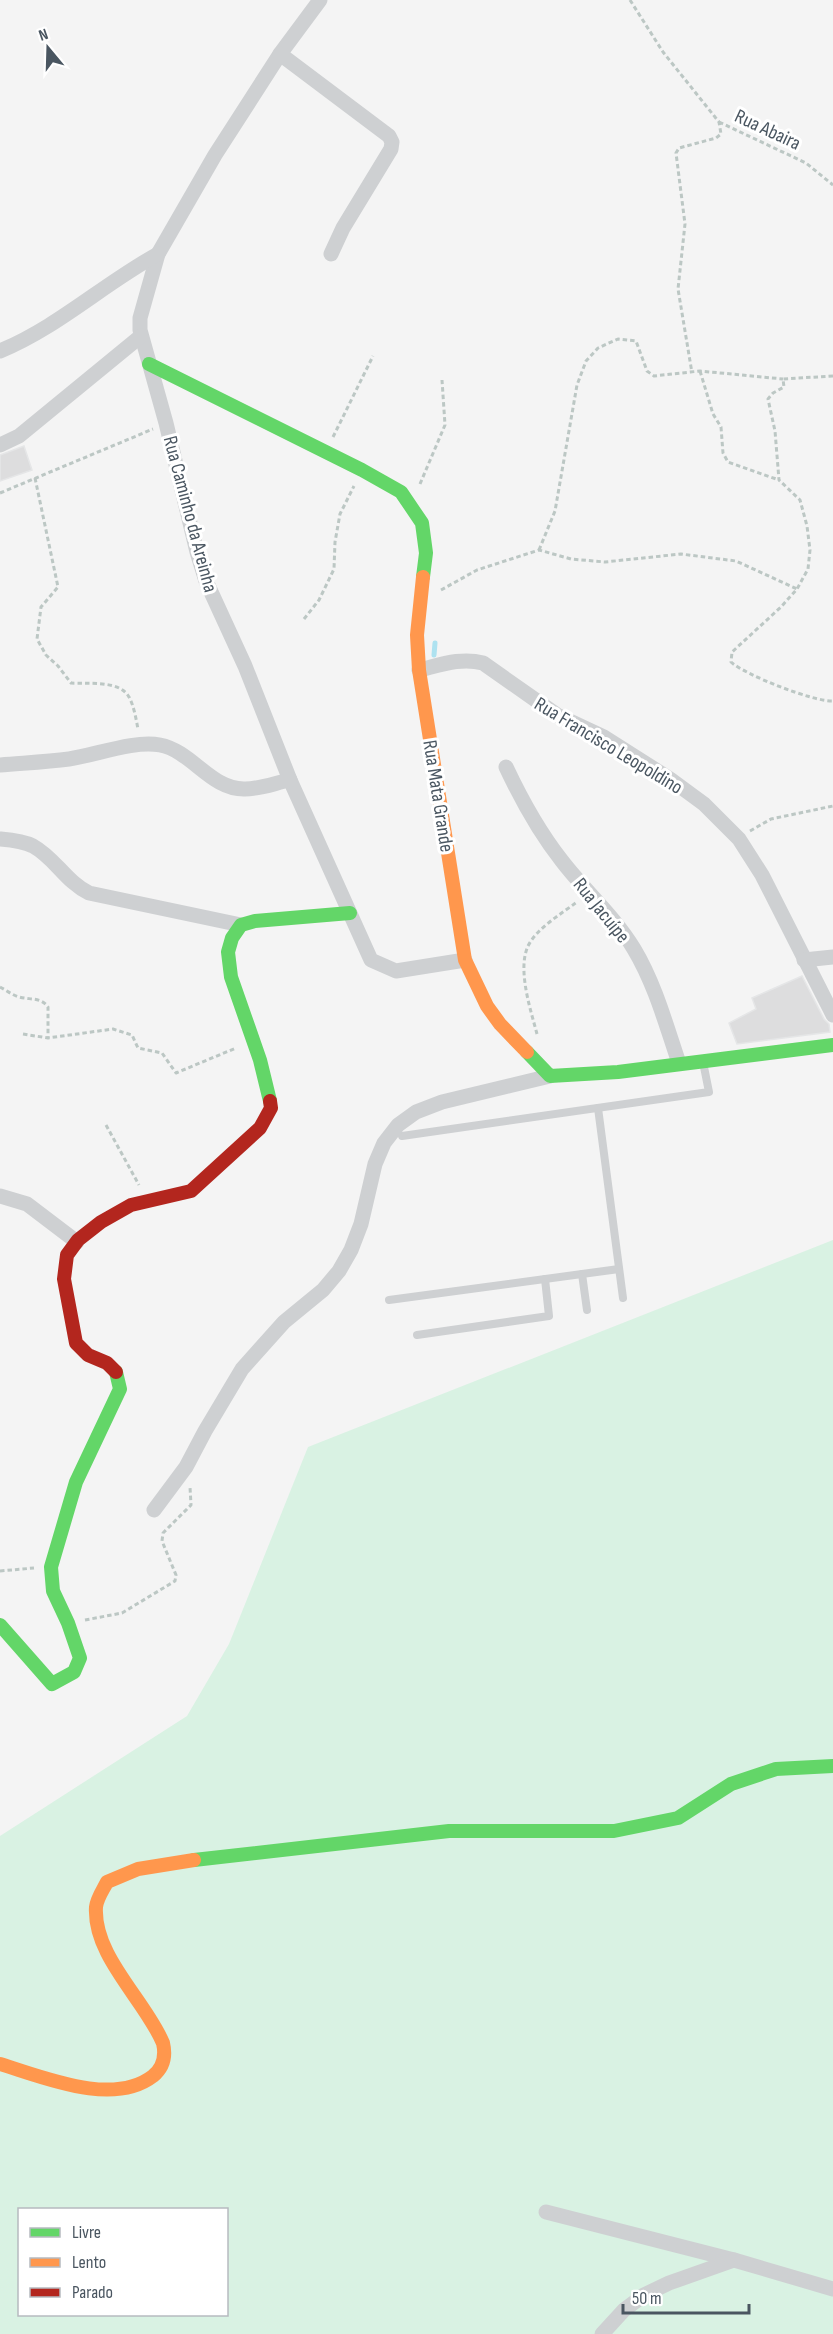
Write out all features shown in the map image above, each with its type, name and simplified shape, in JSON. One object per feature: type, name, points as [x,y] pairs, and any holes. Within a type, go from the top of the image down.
[{"type":"street","name":"Rua Caminho da Areinha","points":[[320,0],[280,54],[215,155],[158,254],[140,318],[141,336],[166,423],[206,581],[245,666],[290,780],[371,960],[396,971],[465,960]]},
{"type":"street","points":[[280,54],[389,136],[392,142],[391,148],[343,228],[331,254]]},
{"type":"street","name":"Rua Caminho da Areinha","points":[[0,351],[37,335],[114,280],[158,254]]},
{"type":"street","points":[[0,445],[19,436],[141,336]]},
{"type":"street","name":"Rua Mata Grande","points":[[149,364],[325,451],[401,492],[422,523],[426,553],[417,635],[419,670],[465,960],[487,1006],[500,1024],[550,1076]]},
{"type":"street","name":"Rua Francisco Leopoldino","points":[[419,670],[459,660],[483,663],[557,715],[603,737],[670,779],[704,804],[739,839],[762,875],[833,1015]]},
{"type":"street","points":[[0,765],[69,759],[143,745],[159,745],[180,752],[224,784],[234,788],[259,787],[290,780]]},
{"type":"street","name":"Rua Jacuípe","points":[[506,767],[525,807],[544,838],[634,949],[652,985],[679,1063]]},
{"type":"street","points":[[0,839],[33,846],[48,857],[78,888],[89,893],[241,925],[255,921],[350,913]]},
{"type":"street","points":[[0,1625],[52,1684],[74,1672],[80,1658],[53,1590],[51,1567],[76,1482],[120,1389],[118,1373],[107,1363],[88,1355],[76,1343],[64,1280],[67,1255],[77,1242],[101,1222],[132,1205],[191,1191],[260,1128],[271,1108],[269,1090],[254,1040],[231,977],[228,952],[232,938],[241,925]]},
{"type":"street","points":[[804,960],[833,957]]},
{"type":"street","points":[[154,1510],[186,1467],[242,1369],[284,1322],[323,1290],[339,1270],[351,1250],[361,1224],[375,1164],[384,1143],[398,1125],[416,1112],[442,1102],[550,1076],[618,1072],[833,1045]]},
{"type":"street","points":[[0,1196],[27,1204],[77,1242]]},
{"type":"street","points":[[0,2064],[84,2087],[126,2089],[152,2079],[161,2068],[165,2056],[163,2046],[154,2027],[120,1976],[102,1936],[96,1905],[107,1882],[138,1869],[164,1863],[450,1831],[614,1831],[678,1818],[731,1784],[776,1768],[833,1766]]},
{"type":"street","points":[[546,2212],[734,2259],[833,2289]]},
{"type":"street","points":[[602,2334],[624,2310],[644,2295],[669,2283],[734,2259]]},
{"type":"lane","points":[[402,1136],[708,1092],[703,1060]]},
{"type":"lane","points":[[598,1108],[623,1298]]},
{"type":"lane","points":[[389,1300],[619,1269]]},
{"type":"lane","points":[[582,1274],[587,1310]]},
{"type":"lane","points":[[417,1335],[549,1316],[545,1279]]},
{"type":"path","points":[[630,0],[663,52],[719,122],[721,134],[716,138],[679,148],[676,153],[685,224],[678,289],[692,372]]},
{"type":"path","name":"Rua Abaira","points":[[719,122],[806,163],[833,185]]},
{"type":"path","points":[[539,550],[555,511],[577,385],[586,361],[598,348],[618,339],[636,341],[647,370],[654,376],[700,371],[783,378],[833,376]]},
{"type":"path","points":[[325,451],[373,356]]},
{"type":"path","points":[[700,371],[713,414],[721,427],[723,453],[728,462],[779,480],[800,500],[810,550],[808,569],[797,589],[732,652],[730,662],[738,669],[780,687],[833,701]]},
{"type":"path","points":[[779,480],[775,431],[768,399],[784,387],[783,378]]},
{"type":"path","points":[[407,499],[417,490],[445,425],[442,380]]},
{"type":"path","points":[[0,493],[166,423]]},
{"type":"path","points":[[304,619],[319,600],[333,569],[340,514],[362,470]]},
{"type":"path","points":[[35,478],[58,587],[41,607],[38,639],[46,655],[71,683],[123,689],[130,698],[143,745]]},
{"type":"path","points":[[421,602],[477,570],[539,550],[571,560],[605,562],[681,554],[736,561],[797,589]]},
{"type":"path","points":[[739,839],[756,826],[771,819],[833,806]]},
{"type":"path","points":[[540,1044],[527,1000],[525,966],[528,947],[542,929],[590,892]]},
{"type":"path","points":[[0,987],[18,997],[42,1000],[46,1003],[48,1038]]},
{"type":"path","points":[[23,1034],[48,1038],[113,1029],[132,1035],[138,1048],[162,1053],[176,1073],[254,1040]]},
{"type":"path","points":[[106,1125],[147,1200]]},
{"type":"path","points":[[68,1623],[122,1613],[175,1581],[176,1575],[162,1541],[163,1533],[191,1505],[186,1467]]},
{"type":"path","points":[[0,1571],[51,1567]]},
{"type":"green space","points":[[833,1240],[833,2334],[0,2334],[0,1836],[187,1716],[229,1644],[308,1447]]},
{"type":"building","points":[[24,446],[32,470],[0,481],[0,455]]},
{"type":"building","points":[[802,976],[824,1019],[829,1024],[830,1032],[737,1044],[729,1023],[756,1009],[752,998]]},
{"type":"waterway","points":[[434,655],[435,643]]},
{"type":"traffic: fast","points":[[149,364],[362,470],[401,492],[422,523],[426,553],[423,577]]},
{"type":"traffic: fast","points":[[270,1101],[260,1060],[231,977],[228,952],[232,938],[241,925],[255,921],[350,913]]},
{"type":"traffic: fast","points":[[527,1052],[550,1076],[618,1072],[833,1045]]},
{"type":"traffic: fast","points":[[0,1625],[52,1684],[74,1672],[80,1658],[68,1623],[53,1591],[51,1567],[76,1482],[120,1389],[116,1372]]},
{"type":"traffic: fast","points":[[194,1860],[449,1831],[614,1831],[678,1818],[731,1784],[776,1769],[833,1766]]},
{"type":"traffic: slow","points":[[423,577],[417,635],[419,670],[465,960],[487,1006],[500,1024],[527,1052]]},
{"type":"traffic: slow","points":[[0,2064],[57,2082],[98,2089],[118,2089],[137,2085],[157,2073],[163,2061],[163,2043],[145,2010],[111,1960],[97,1925],[96,1907],[107,1882],[138,1869],[194,1860]]},
{"type":"traffic: jam","points":[[116,1372],[107,1363],[88,1355],[76,1343],[64,1279],[67,1255],[78,1240],[101,1222],[131,1205],[191,1191],[260,1128],[271,1108],[270,1101]]}]
